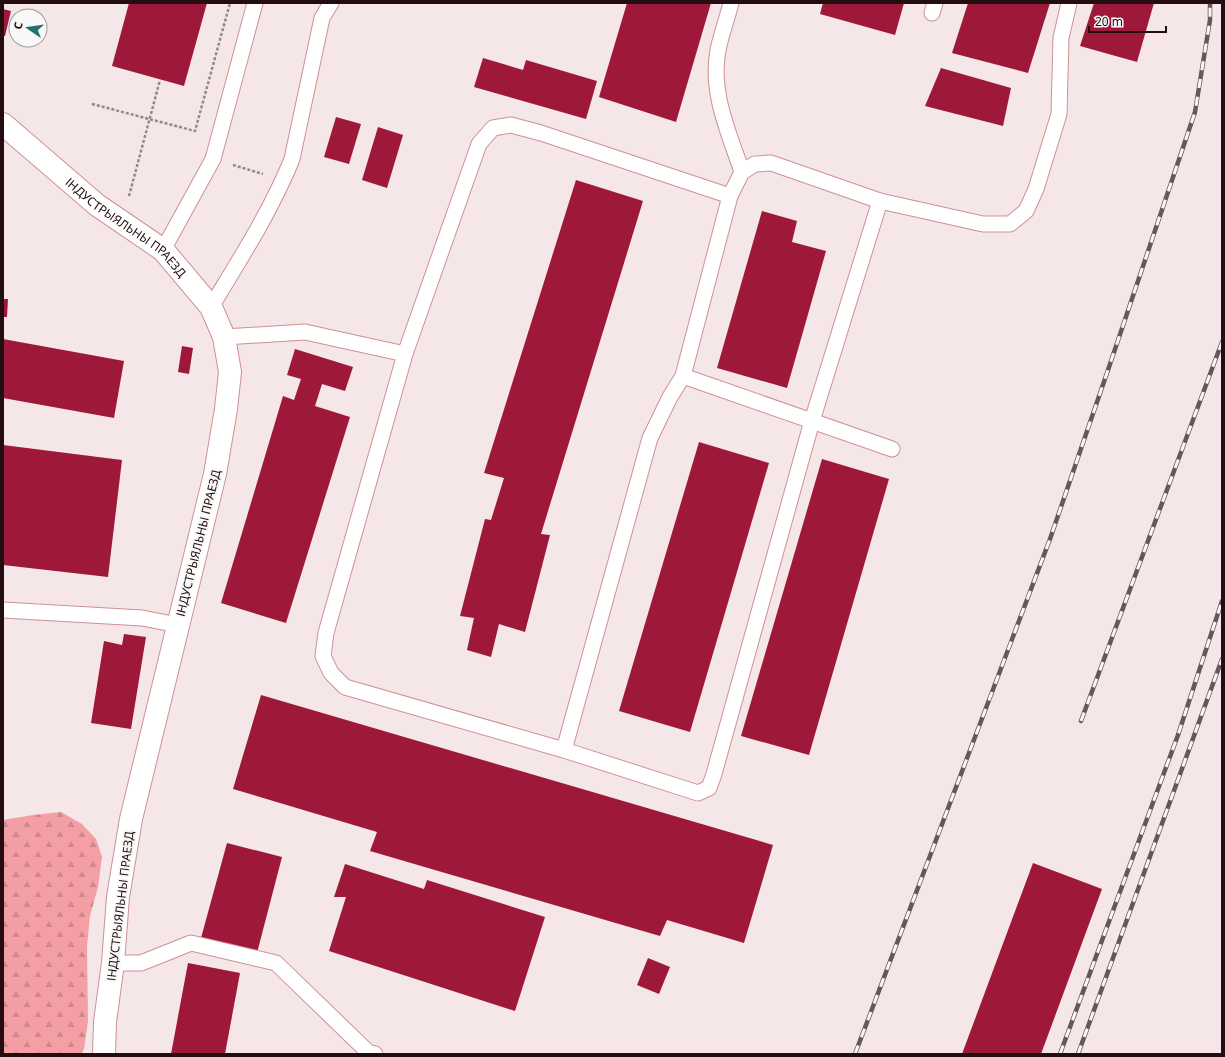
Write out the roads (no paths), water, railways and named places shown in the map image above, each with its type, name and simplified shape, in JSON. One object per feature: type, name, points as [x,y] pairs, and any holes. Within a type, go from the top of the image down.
[{"type":"street","name":"ІНДУСТРЫЯЛЬНЫ ПРАЕЗД","points":[[3,124],[97,205],[163,250],[210,307],[224,337],[230,372],[226,409],[215,474],[131,819],[118,896],[113,963],[105,1022],[104,1054]]},
{"type":"lane","points":[[163,250],[213,160],[255,3]]},
{"type":"lane","points":[[210,307],[257,232],[284,180],[292,158],[322,18],[331,3]]},
{"type":"lane","points":[[731,3],[718,51],[717,75],[719,101],[742,172]]},
{"type":"lane","points":[[564,750],[650,438],[670,397],[683,376],[730,196],[742,172],[755,164],[771,163],[880,202],[983,224],[1010,224],[1026,210],[1036,190],[1059,114],[1061,38],[1069,3]]},
{"type":"lane","points":[[730,196],[541,133],[511,125],[493,128],[479,144],[405,354],[326,633],[323,656],[331,674],[345,687],[564,750],[689,791],[698,793],[709,788],[812,421],[880,202]]},
{"type":"lane","points":[[224,337],[305,332],[405,354]]},
{"type":"lane","points":[[683,376],[892,449]]},
{"type":"lane","points":[[3,610],[142,618],[178,625]]},
{"type":"lane","points":[[113,963],[141,963],[191,943],[276,963],[369,1052],[376,1054]]},
{"type":"railway","points":[[855,1054],[1050,539],[1108,370],[1195,112],[1210,20],[1210,3]]},
{"type":"railway","points":[[1081,721],[1222,342]]},
{"type":"railway","points":[[1060,1054],[1178,735],[1222,601]]},
{"type":"railway","points":[[1078,1054],[1222,659]]}]
